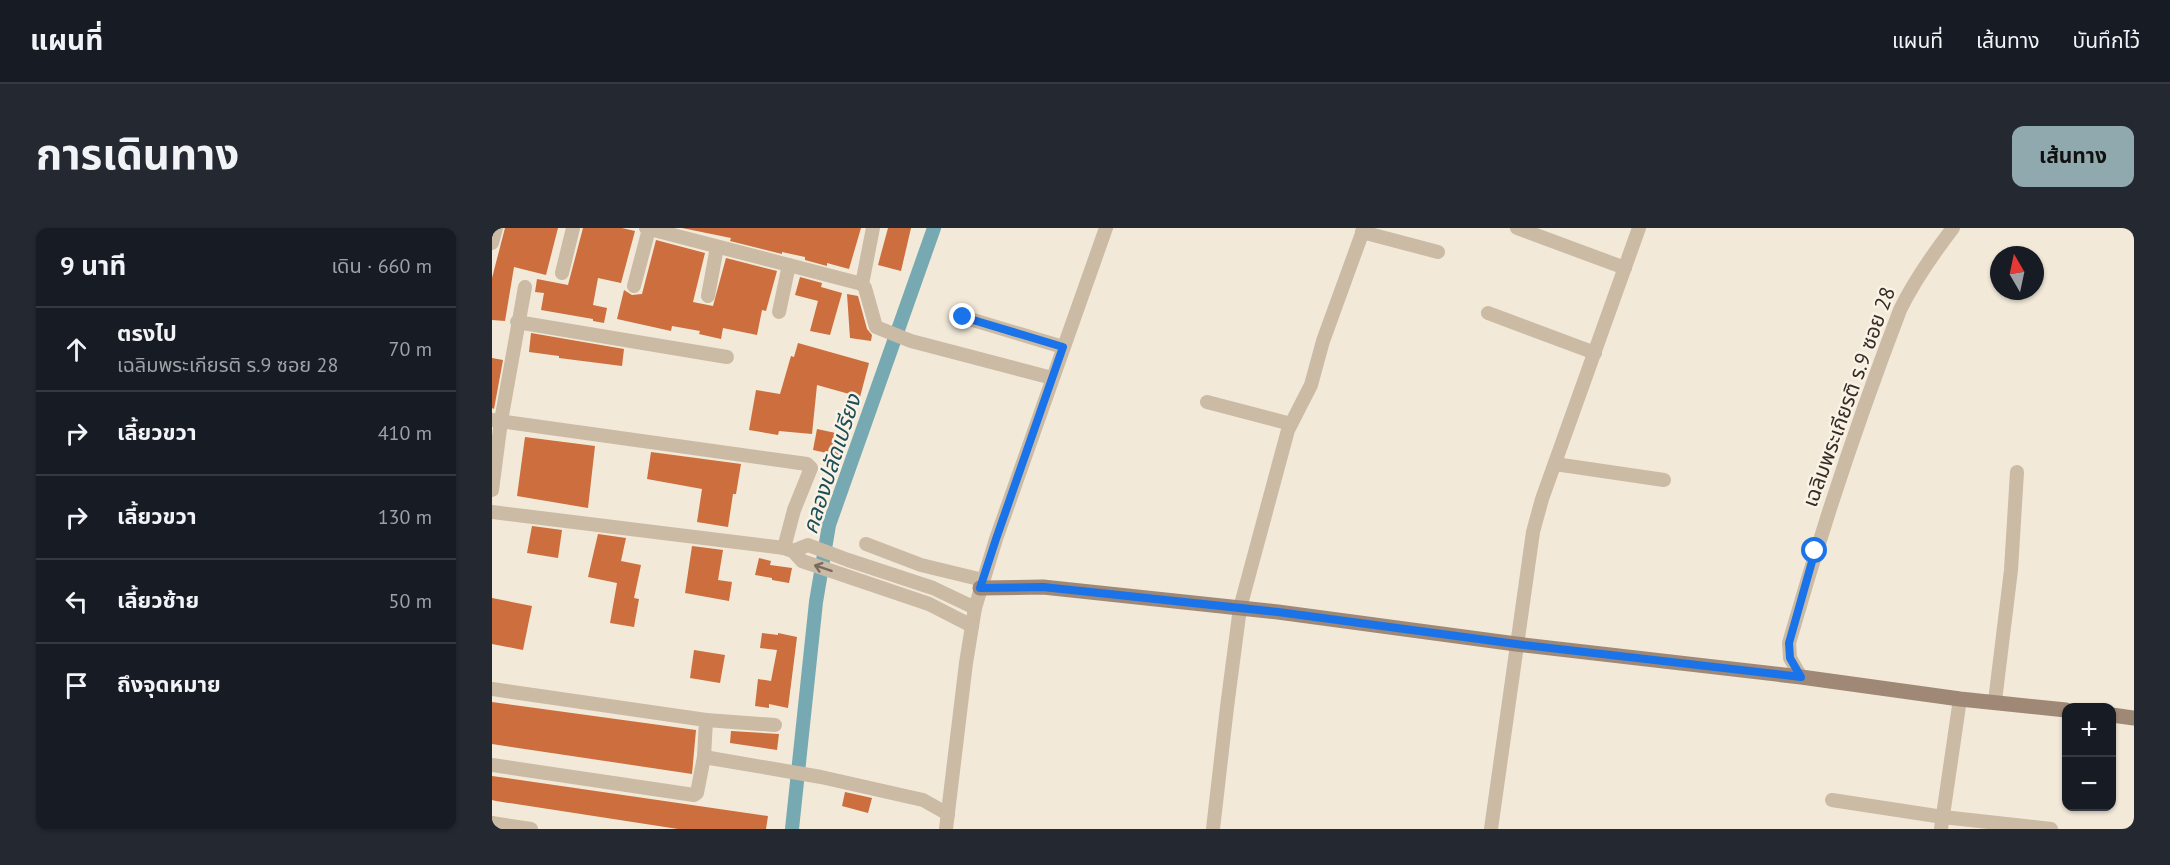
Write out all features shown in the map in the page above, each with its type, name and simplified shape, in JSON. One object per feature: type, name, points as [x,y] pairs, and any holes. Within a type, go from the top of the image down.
[{"type":"street","points":[[492,243],[496,228]]},
{"type":"street","points":[[562,273],[573,228]]},
{"type":"street","points":[[634,286],[648,228],[698,235],[717,247],[862,284],[876,327],[911,341],[1052,378]]},
{"type":"street","points":[[862,284],[873,228]]},
{"type":"street","points":[[946,829],[966,663],[981,584],[1106,228]]},
{"type":"street","points":[[1516,228],[1625,268]]},
{"type":"street","points":[[1491,829],[1533,532],[1542,499],[1639,228]]},
{"type":"street","name":"เฉลิมพระเกียรติ ร.9 ซอย 28","points":[[1801,677],[1790,658],[1789,643],[1815,551],[1849,449],[1910,288],[1953,228]]},
{"type":"street","points":[[1214,829],[1240,608],[1276,468],[1291,424],[1309,391],[1323,341],[1363,230],[1438,252]]},
{"type":"street","points":[[708,296],[717,247]]},
{"type":"street","points":[[780,312],[789,265]]},
{"type":"street","points":[[492,490],[496,421],[525,287]]},
{"type":"street","points":[[1488,313],[1595,353]]},
{"type":"street","points":[[963,317],[1063,347]]},
{"type":"street","points":[[517,322],[727,357]]},
{"type":"street","points":[[1207,402],[1291,424]]},
{"type":"street","points":[[496,421],[807,464],[811,468],[794,510],[793,553]]},
{"type":"street","points":[[1555,464],[1664,480]]},
{"type":"street","points":[[1995,701],[2011,570],[2017,472]]},
{"type":"street","points":[[492,512],[793,553],[845,575],[929,604],[972,626]]},
{"type":"street","points":[[866,543],[921,565],[981,584],[1043,587],[1240,608],[1516,644],[1801,677],[1960,699],[2062,709]]},
{"type":"street","points":[[793,553],[808,545],[933,588],[975,608]]},
{"type":"street","points":[[881,587],[884,572]]},
{"type":"street","points":[[929,604],[933,588]]},
{"type":"street","points":[[492,689],[706,720],[775,725]]},
{"type":"street","points":[[1942,823],[1960,699]]},
{"type":"street","points":[[2116,716],[2134,718]]},
{"type":"street","points":[[492,765],[694,795],[697,793],[704,757],[706,720]]},
{"type":"street","points":[[704,757],[821,777],[923,800],[948,814]]},
{"type":"street","points":[[1832,800],[1942,823],[2051,829]]},
{"type":"street","points":[[492,823],[531,829]]},
{"type":"building","points":[[505,228],[558,228],[546,275],[514,267],[505,321],[492,320],[492,278]]},
{"type":"building","points":[[583,228],[622,228],[635,231],[621,283],[598,278],[593,305],[607,308],[604,323],[541,310],[544,293],[535,292],[537,279],[568,285]]},
{"type":"building","points":[[682,228],[861,228],[849,269],[827,263],[827,266],[805,260],[805,257],[782,252],[782,254],[730,241],[731,238]]},
{"type":"building","points":[[888,228],[911,228],[901,271],[878,265]]},
{"type":"building","points":[[656,240],[705,253],[693,302],[713,306],[726,258],[777,271],[766,311],[762,310],[757,335],[723,328],[721,339],[699,334],[700,331],[672,326],[671,331],[617,319],[624,290],[632,295],[642,294]]},
{"type":"building","points":[[800,277],[822,283],[821,287],[842,293],[830,335],[810,331],[818,301],[795,295]]},
{"type":"building","points":[[847,294],[858,296],[867,329],[872,335],[871,341],[850,338]]},
{"type":"building","points":[[531,333],[624,349],[622,366],[529,352]]},
{"type":"building","points":[[798,343],[869,363],[860,397],[817,385],[812,434],[779,431],[778,435],[749,430],[756,390],[780,394],[791,356],[794,357]]},
{"type":"building","points":[[492,358],[503,360],[494,409],[492,408]]},
{"type":"building","points":[[817,429],[845,435],[841,456],[813,450]]},
{"type":"building","points":[[525,437],[595,446],[588,508],[517,496]]},
{"type":"building","points":[[651,452],[741,464],[728,527],[697,522],[702,489],[647,479]]},
{"type":"building","points":[[532,526],[562,530],[558,558],[527,553]]},
{"type":"building","points":[[598,534],[626,538],[621,561],[641,565],[634,598],[639,599],[634,627],[610,623],[617,583],[588,577]]},
{"type":"building","points":[[692,546],[723,550],[718,580],[732,582],[729,601],[685,593]]},
{"type":"building","points":[[759,558],[771,561],[770,565],[792,568],[789,583],[755,575]]},
{"type":"building","points":[[492,598],[532,606],[523,650],[492,644]]},
{"type":"building","points":[[762,633],[778,635],[778,633],[797,637],[788,708],[769,704],[769,708],[755,706],[758,679],[771,681],[777,650],[760,648]]},
{"type":"building","points":[[694,650],[725,655],[720,683],[690,678]]},
{"type":"building","points":[[492,702],[696,730],[692,774],[492,744]]},
{"type":"building","points":[[731,731],[779,734],[777,750],[730,743]]},
{"type":"building","points":[[492,776],[768,816],[766,829],[678,829],[496,801],[492,800]]},
{"type":"building","points":[[845,792],[872,798],[868,813],[842,806]]},
{"type":"waterway","name":"คลองปลัดเปรียง","points":[[792,829],[816,602],[829,525],[934,228]]},
{"type":"route","points":[[963,317],[1063,347],[980,588],[1043,587],[1278,612],[1516,644],[1801,677],[1790,658],[1789,643],[1815,551]]}]
